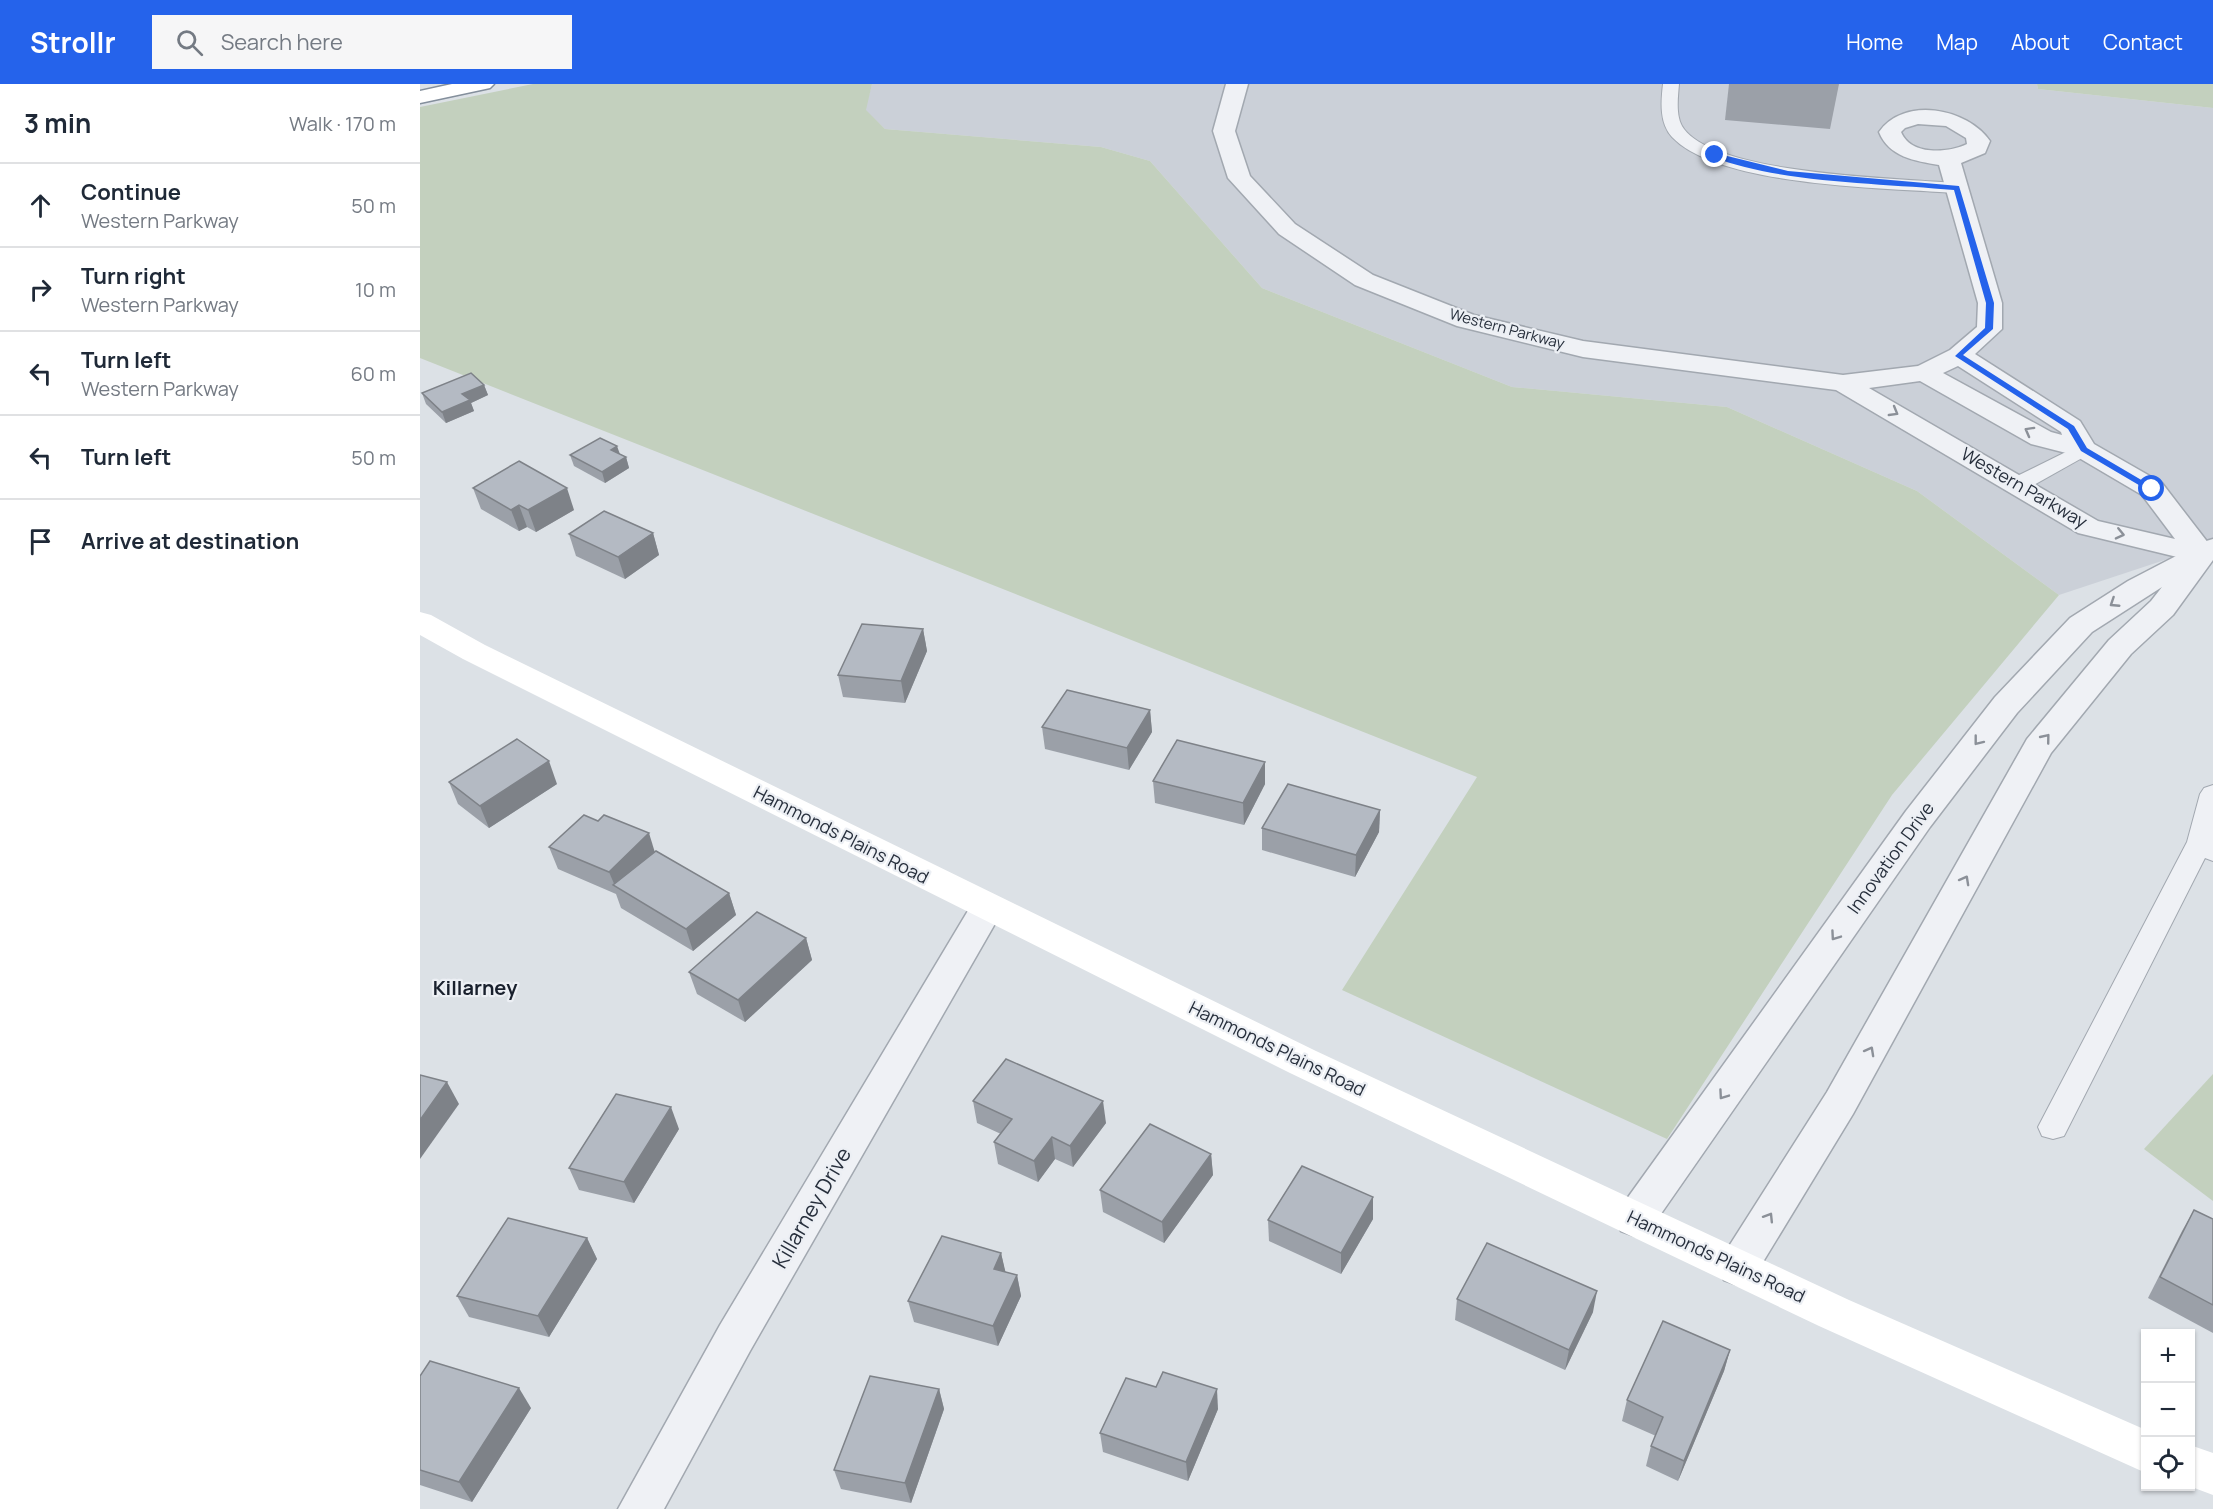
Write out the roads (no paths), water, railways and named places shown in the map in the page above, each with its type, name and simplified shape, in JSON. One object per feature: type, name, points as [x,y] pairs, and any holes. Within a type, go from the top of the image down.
[{"type":"main road","points":[[420,97],[483,84]]},
{"type":"main road","name":"Hammonds Plains Road","points":[[420,622],[485,657],[987,908],[1303,1062],[1738,1267],[2141,1450]]},
{"type":"main road","points":[[2195,1468],[2213,1473]]},
{"type":"street","name":"Western Parkway","points":[[1237,84],[1224,131],[1239,178],[1287,229],[1364,280],[1466,321],[1583,349],[1843,383],[1924,374],[1959,356],[1989,329],[1990,303],[1947,158]]},
{"type":"street","points":[[1959,356],[2071,427],[2084,449]]},
{"type":"street","points":[[1738,1267],[1840,1103],[2038,747],[2120,647],[2162,608],[2209,554],[2152,489],[2084,449],[2041,438],[1924,374]]},
{"type":"street","name":"Western Parkway","points":[[1843,383],[2088,527],[2209,554]]},
{"type":"street","name":"Innovation Drive","points":[[1635,1219],[1918,819],[2006,705],[2081,625],[2138,588],[2209,554]]},
{"type":"street","name":"Killarney Drive","points":[[640,1509],[735,1338],[987,908]]},
{"type":"lane","points":[[1671,84],[1669,105],[1676,131],[1694,147],[1729,161],[1788,173],[1956,188]]},
{"type":"lane","points":[[2017,485],[2084,449]]},
{"type":"lane","points":[[2053,1127],[2207,847],[2213,794]]},
{"type":"district","name":"Killarney","points":[[475,988]]}]
